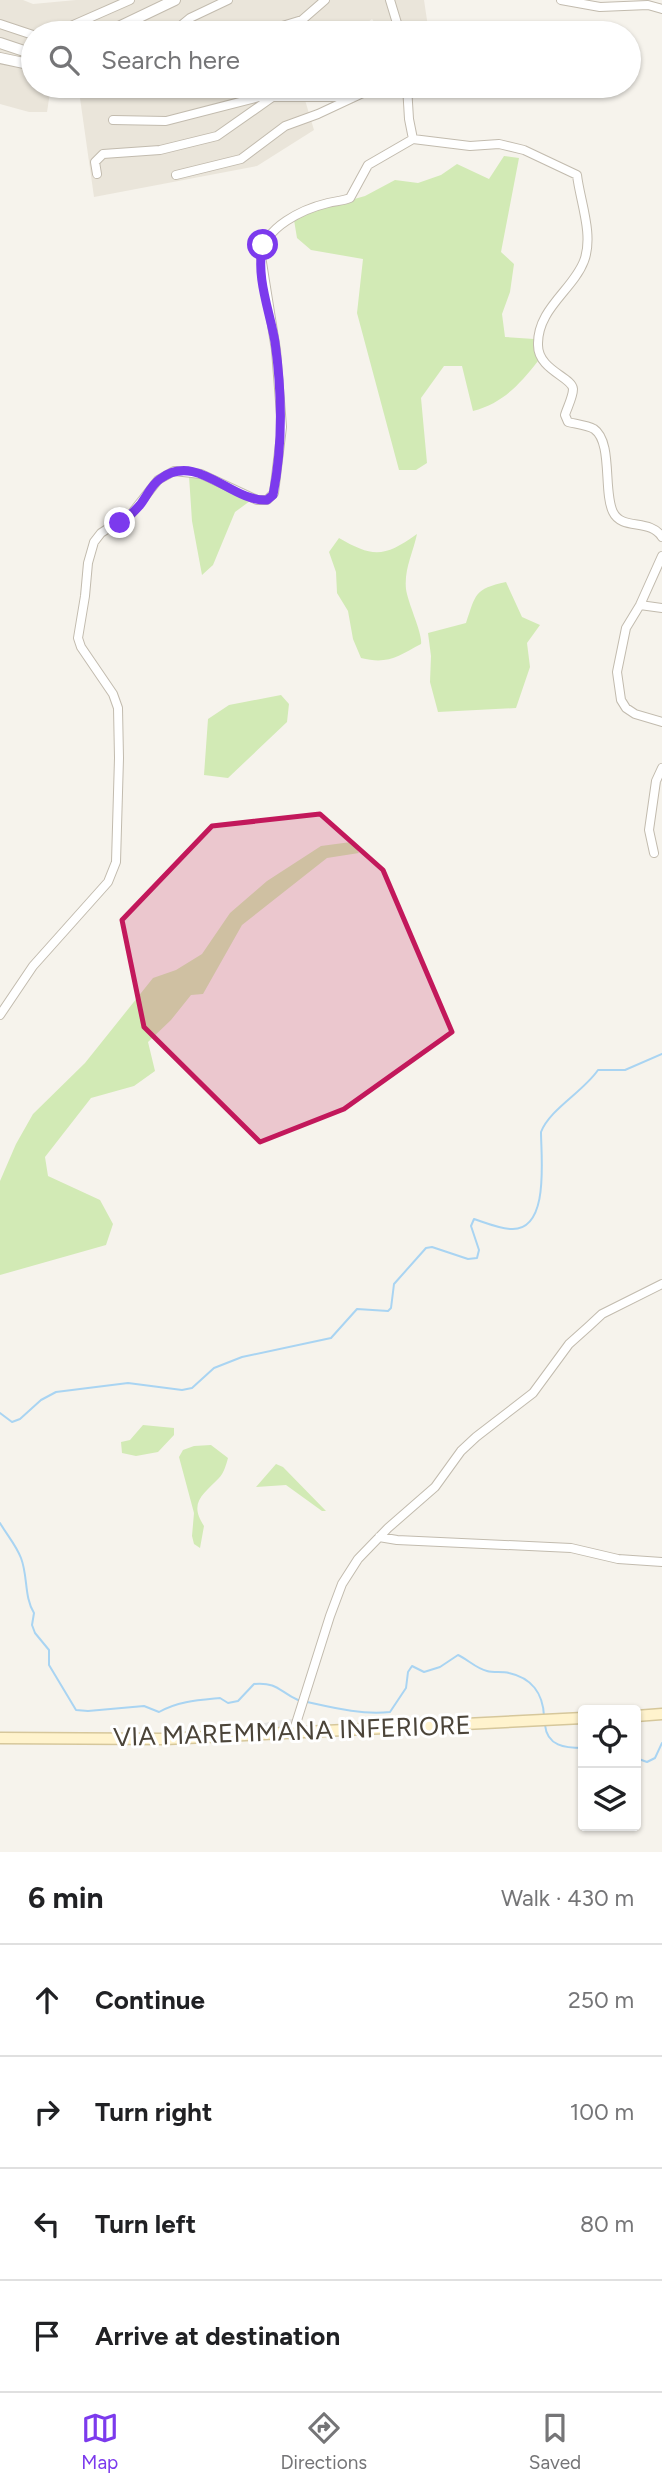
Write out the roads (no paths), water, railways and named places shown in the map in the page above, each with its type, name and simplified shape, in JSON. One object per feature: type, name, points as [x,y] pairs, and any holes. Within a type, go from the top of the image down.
[{"type":"main road","points":[[641,1716],[662,1714]]},
{"type":"main road","name":"VIA MAREMMANA INFERIORE","points":[[0,1738],[166,1739],[578,1718]]},
{"type":"street","points":[[82,21],[130,0]]},
{"type":"street","points":[[131,21],[175,0]]},
{"type":"street","points":[[187,21],[228,0]]},
{"type":"street","points":[[299,21],[325,0]]},
{"type":"street","points":[[390,0],[396,21]]},
{"type":"street","points":[[561,0],[600,8],[648,5],[662,9]]},
{"type":"street","points":[[0,24],[21,31]]},
{"type":"street","points":[[0,43],[21,50]]},
{"type":"street","points":[[0,58],[21,62]]},
{"type":"street","points":[[113,120],[166,121],[251,98]]},
{"type":"street","points":[[97,174],[95,162],[103,154],[160,150],[213,138],[229,130],[271,98]]},
{"type":"street","points":[[176,175],[241,159],[285,126],[352,98]]},
{"type":"street","points":[[407,98],[413,139]]},
{"type":"street","points":[[0,1015],[33,966],[108,882],[117,859],[120,728],[118,708],[113,694],[82,650],[78,638],[88,563],[94,542],[101,533],[120,523],[136,509],[158,480],[174,471],[201,474],[254,499],[267,500],[272,496],[282,427],[276,355],[262,268],[263,245],[295,216],[324,204],[350,198],[368,165],[413,139],[470,146],[499,144],[524,150],[577,175],[586,224],[584,261],[542,322],[538,345],[540,355],[552,370],[572,387],[565,415],[568,422],[590,427],[600,438],[607,464],[607,488],[611,509],[617,519],[622,523],[650,527],[662,537]]},
{"type":"street","points":[[662,556],[640,605],[626,628],[617,672],[621,701],[626,708],[635,714],[662,722]]},
{"type":"street","points":[[640,605],[662,608]]},
{"type":"street","points":[[654,853],[649,830],[656,781],[662,768]]},
{"type":"street","points":[[293,1733],[342,1584],[358,1559],[435,1487],[461,1451],[533,1394],[569,1344],[588,1326],[602,1314],[662,1284]]},
{"type":"street","points":[[379,1537],[570,1548],[627,1561],[662,1562]]},
{"type":"waterway","points":[[0,1413],[12,1422],[56,1392],[128,1383],[182,1390],[192,1388],[214,1368],[242,1357],[331,1338],[357,1309],[388,1311],[391,1308],[394,1284],[426,1248],[432,1247],[468,1259],[477,1258],[479,1250],[471,1226],[474,1219],[512,1229],[524,1226],[533,1218],[541,1190],[541,1132],[559,1108],[598,1070],[625,1070],[662,1054]]},
{"type":"waterway","points":[[0,1523],[21,1558],[34,1613],[32,1625],[35,1633],[49,1650],[49,1665],[76,1710],[144,1706],[159,1712],[196,1700],[220,1698],[228,1703],[238,1701],[254,1684],[274,1686],[298,1700]]},
{"type":"waterway","points":[[307,1702],[359,1712],[390,1712],[406,1688],[408,1672],[412,1666],[424,1672],[440,1667],[458,1655],[483,1670],[517,1675],[530,1683],[539,1694],[544,1716]]},
{"type":"waterway","points":[[545,1725],[553,1742],[578,1748]]},
{"type":"waterway","points":[[641,1760],[647,1762],[655,1758],[662,1743]]}]
